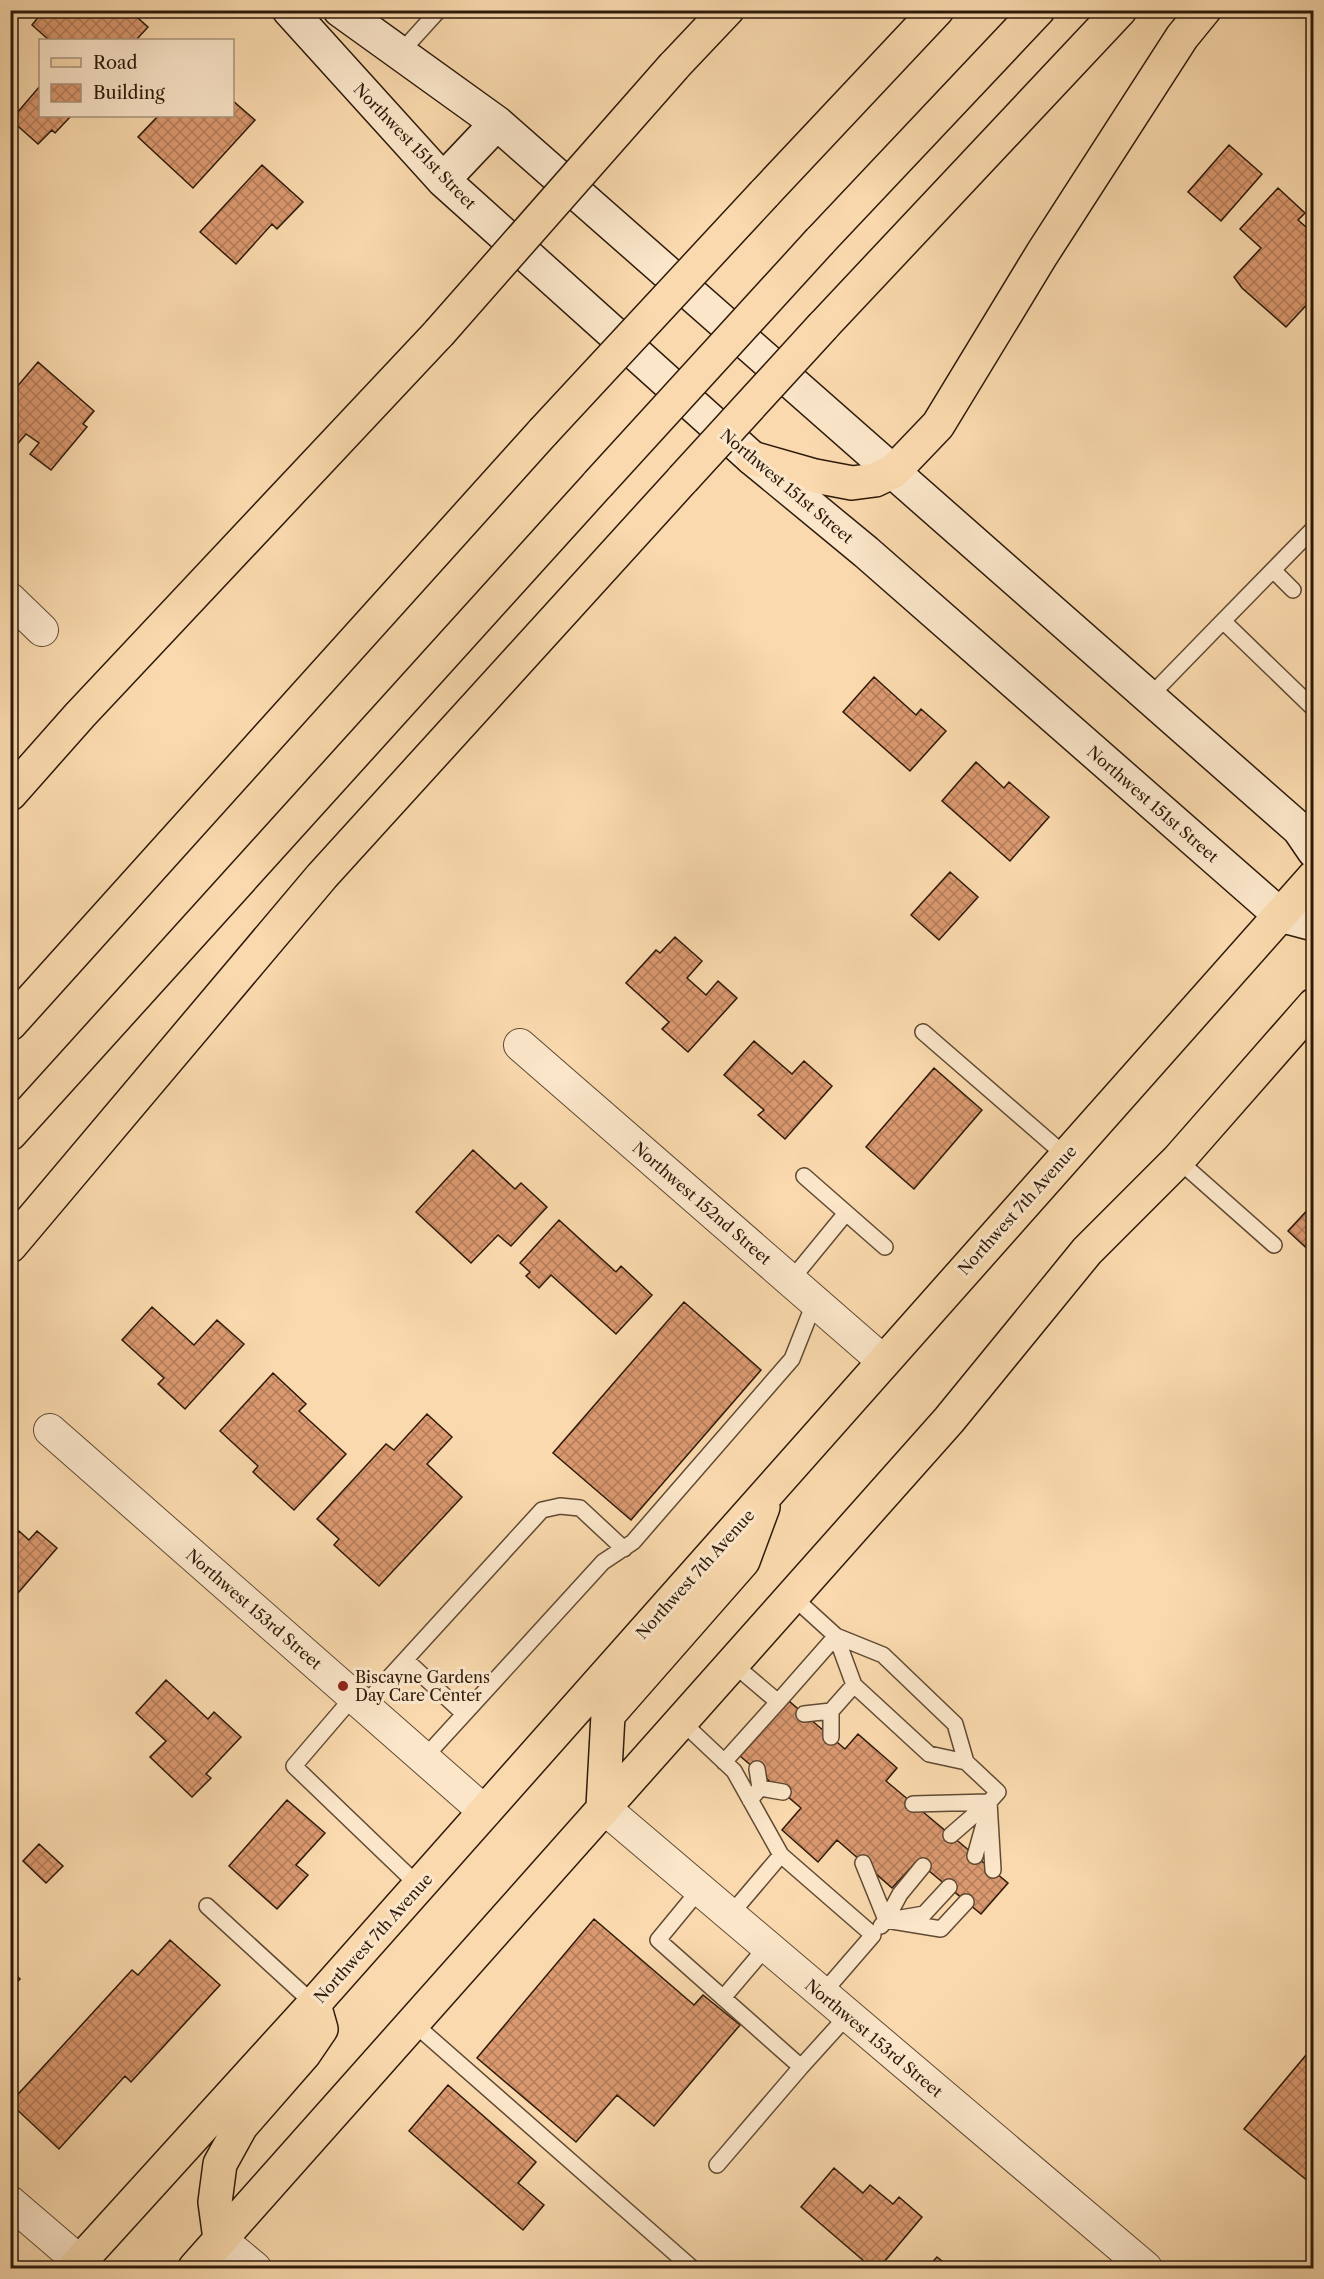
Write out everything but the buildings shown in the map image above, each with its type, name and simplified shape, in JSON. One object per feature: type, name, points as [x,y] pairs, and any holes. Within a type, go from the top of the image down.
[{"type":"main road","points":[[10,794],[80,715],[439,333],[674,66],[727,10]]},
{"type":"main road","points":[[10,1001],[537,425],[758,188],[915,10]]},
{"type":"main road","points":[[758,188],[937,10]]},
{"type":"main road","points":[[10,1134],[820,241],[1038,10]]},
{"type":"main road","points":[[10,1246],[322,876],[823,326],[1119,10]]},
{"type":"main road","points":[[752,458],[815,476],[852,483],[875,480],[894,471],[938,425],[1042,254],[1182,37],[1204,10]]},
{"type":"main road","points":[[10,1024],[537,425]]},
{"type":"main road","name":"Northwest 7th Avenue","points":[[78,2266],[485,1812],[1314,877]]},
{"type":"main road","points":[[195,2268],[949,1420],[1087,1251],[1178,1160],[1314,1005]]},
{"type":"main road","points":[[603,1807],[608,1715],[743,1561],[769,1490]]},
{"type":"main road","points":[[220,2239],[215,2202],[220,2164],[241,2126],[304,2054],[321,2029],[314,2004]]},
{"type":"street","name":"Northwest 151st Street","points":[[289,10],[443,180],[752,458],[866,552],[1280,915],[1314,924]]},
{"type":"street","points":[[340,10],[497,123],[1150,696],[1299,829],[1314,851]]},
{"type":"street","points":[[443,180],[497,123]]},
{"type":"street","points":[[10,599],[42,630]]},
{"type":"street","name":"Northwest 152nd Street","points":[[520,1045],[884,1361]]},
{"type":"street","name":"Northwest 153rd Street","points":[[50,1430],[485,1812]]},
{"type":"street","name":"Northwest 153rd Street","points":[[603,1807],[1146,2268]]},
{"type":"street","points":[[10,2202],[78,2266]]},
{"type":"street","points":[[220,2239],[255,2268]]},
{"type":"lane","points":[[400,53],[439,10]]},
{"type":"lane","points":[[1150,696],[1273,570],[1310,538]]},
{"type":"lane","points":[[1273,570],[1293,590]]},
{"type":"lane","points":[[1223,621],[1312,707],[1314,705]]},
{"type":"lane","points":[[923,1032],[1066,1156]]},
{"type":"lane","points":[[1178,1160],[1274,1245]]},
{"type":"lane","points":[[804,1176],[885,1247]]},
{"type":"lane","points":[[790,1280],[846,1213]]},
{"type":"lane","points":[[424,1758],[603,1562],[633,1542],[792,1359],[815,1301]]},
{"type":"lane","points":[[419,1886],[294,1766],[359,1701],[406,1660],[542,1510],[560,1506],[580,1508],[624,1548]]},
{"type":"lane","points":[[792,1596],[836,1636],[883,1655],[955,1724],[966,1762],[998,1792],[951,1835]]},
{"type":"lane","points":[[836,1636],[854,1685],[929,1754],[966,1762]]},
{"type":"lane","points":[[724,1762],[836,1636]]},
{"type":"lane","points":[[406,1660],[464,1714]]},
{"type":"lane","points":[[732,1663],[778,1702]]},
{"type":"lane","points":[[831,1737],[831,1712],[854,1685]]},
{"type":"lane","points":[[804,1714],[831,1712]]},
{"type":"lane","points":[[681,1721],[734,1771],[781,1855],[873,1935]]},
{"type":"lane","points":[[750,1800],[760,1788],[757,1770]]},
{"type":"lane","points":[[760,1788],[783,1792]]},
{"type":"lane","points":[[913,1804],[989,1802]]},
{"type":"lane","points":[[975,1856],[989,1802]]},
{"type":"lane","points":[[989,1802],[993,1870]]},
{"type":"lane","points":[[730,1915],[781,1855]]},
{"type":"lane","points":[[863,1863],[886,1920]]},
{"type":"lane","points":[[822,1994],[886,1920],[900,1894],[923,1866]]},
{"type":"lane","points":[[886,1920],[924,1914],[949,1887]]},
{"type":"lane","points":[[700,1889],[658,1940],[801,2067]]},
{"type":"lane","points":[[886,1920],[941,1929],[966,1902]]},
{"type":"lane","points":[[207,1906],[314,2004]]},
{"type":"lane","points":[[723,1998],[767,1946]]},
{"type":"lane","points":[[717,2164],[848,2015]]},
{"type":"lane","points":[[412,2022],[692,2268]]},
{"type":"place","name":"Biscayne Gardens Day Care Center","points":[[343,1686]]}]
